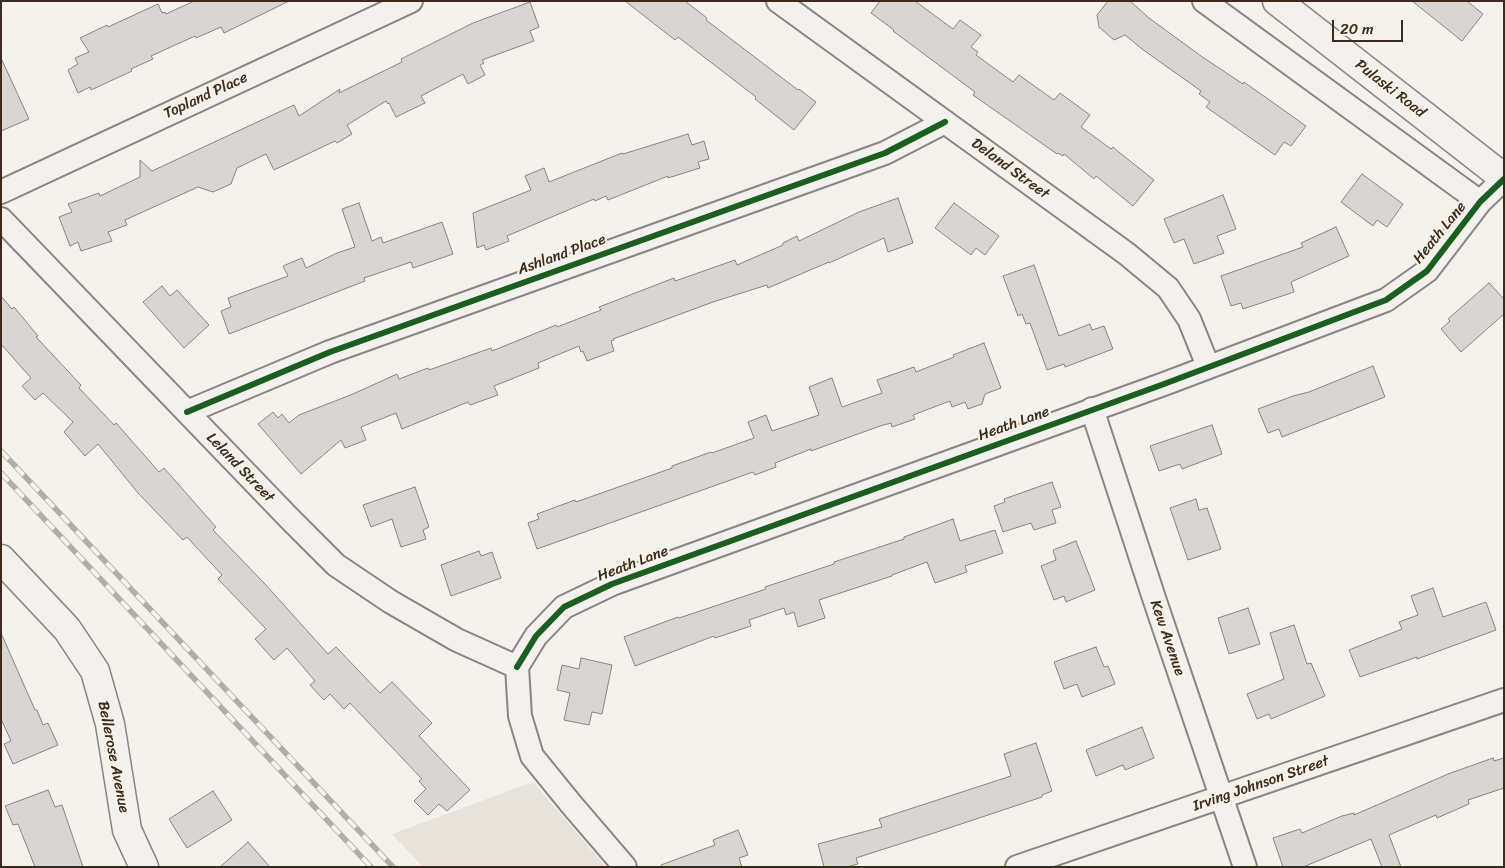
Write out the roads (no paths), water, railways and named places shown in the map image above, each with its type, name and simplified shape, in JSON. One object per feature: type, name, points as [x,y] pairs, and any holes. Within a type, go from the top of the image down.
[{"type":"street","name":"Topland Place","points":[[1,192],[411,1]]},
{"type":"street","name":"Deland Street","points":[[778,1],[1127,254],[1168,288],[1189,319],[1208,366]]},
{"type":"street","points":[[1204,1],[1480,202]]},
{"type":"street","name":"Pulaski Road","points":[[1277,1],[1504,178]]},
{"type":"street","name":"Ashland Place","points":[[187,412],[330,352],[885,153],[946,122]]},
{"type":"street","name":"Heath Lane","points":[[517,667],[536,636],[564,607],[612,584],[1164,384],[1386,300],[1427,271],[1480,202],[1504,178]]},
{"type":"street","name":"Leland Street","points":[[1,219],[336,565],[391,602],[456,640],[517,667]]},
{"type":"street","name":"Kew Avenue","points":[[1092,409],[1245,867]]},
{"type":"street","name":"Bellerose Avenue","points":[[1,559],[67,629],[95,671],[110,724],[127,830],[144,867]]},
{"type":"street","points":[[517,667],[520,716],[532,756],[626,867]]},
{"type":"street","name":"Irving Johnson Street","points":[[1018,867],[1504,700]]},
{"type":"railway","points":[[1,451],[393,867]]},
{"type":"railway","points":[[1,473],[371,867]]}]
